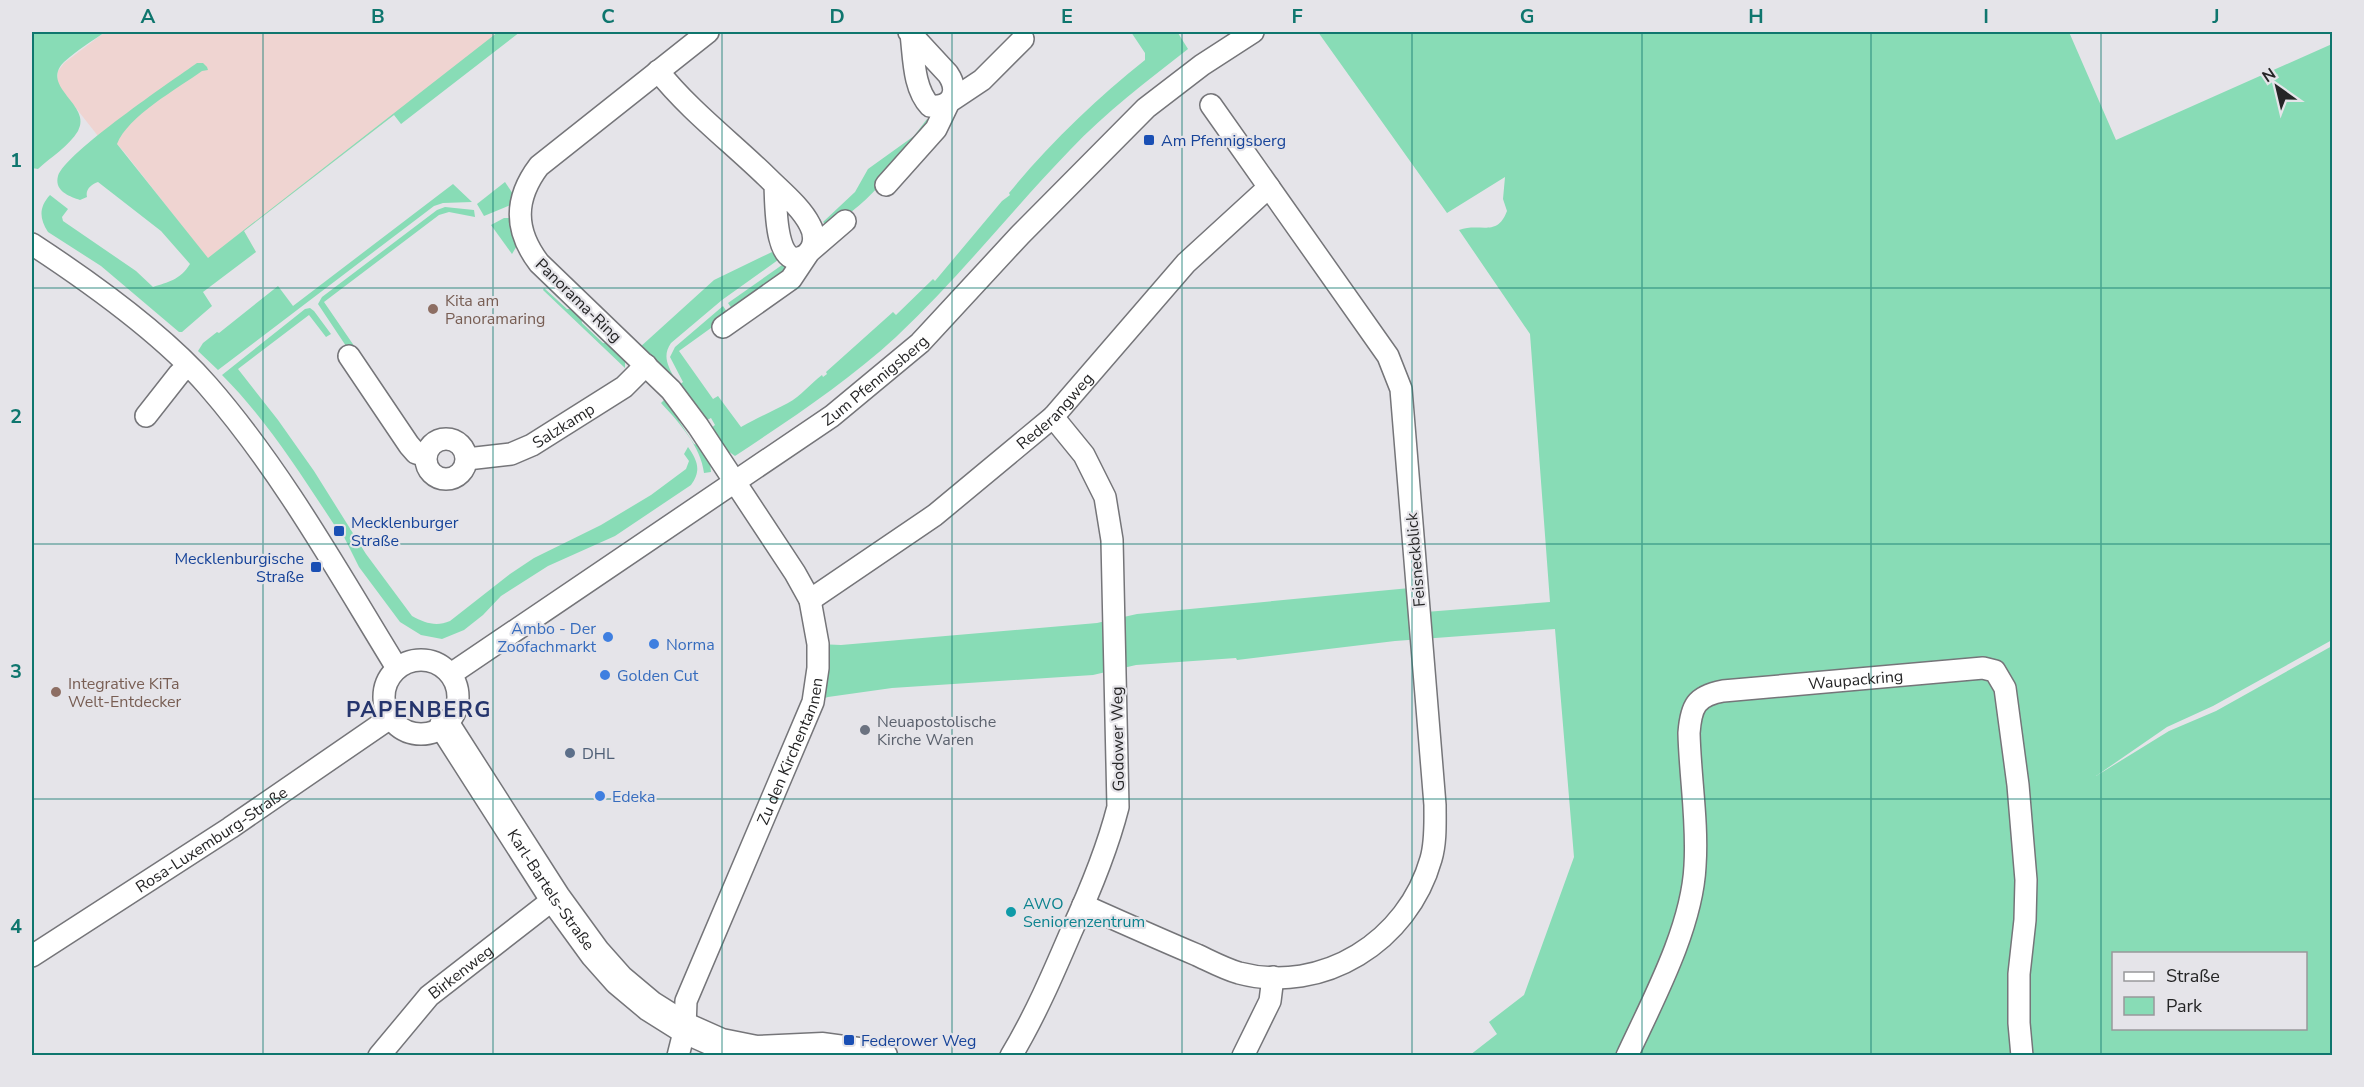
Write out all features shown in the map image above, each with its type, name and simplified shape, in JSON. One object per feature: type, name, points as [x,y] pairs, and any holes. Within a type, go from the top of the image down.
[{"type":"street","name":"Panorama-Ring","points":[[708,32],[539,166],[522,196],[520,212],[524,240],[539,263],[646,365],[681,402],[734,482]]},
{"type":"street","name":"Zum Pfennigsberg","points":[[451,674],[832,416],[920,343],[1020,235],[1146,108],[1202,65],[1253,32]]},
{"type":"street","points":[[886,184],[936,129],[954,93],[953,82],[910,33]]},
{"type":"street","points":[[910,33],[922,98],[930,106],[939,107],[982,80],[1023,39]]},
{"type":"street","points":[[658,71],[673,90],[775,185],[810,226],[814,242],[792,279],[723,327]]},
{"type":"street","name":"Feisneckblick","points":[[1083,905],[1239,973],[1274,977],[1309,975],[1342,965],[1369,949],[1393,928],[1412,905],[1429,866],[1435,832],[1435,805],[1401,388],[1388,356],[1211,105]]},
{"type":"street","points":[[775,185],[779,240],[783,248],[794,258],[809,252],[845,221]]},
{"type":"street","name":"Rederangweg","points":[[810,600],[935,515],[1053,417],[1186,263],[1269,187]]},
{"type":"street","points":[[32,244],[118,305],[207,384],[256,444],[397,668]]},
{"type":"street","points":[[349,356],[409,445],[416,453],[426,456]]},
{"type":"street","name":"Salzkamp","points":[[467,459],[511,454],[532,445],[624,387],[646,365]]},
{"type":"street","points":[[146,416],[188,366]]},
{"type":"street","name":"Godower Weg","points":[[1011,1056],[1046,992],[1113,830],[1118,807],[1112,540],[1105,497],[1084,455],[1053,417]]},
{"type":"street","points":[[448,438],[459,443],[467,459],[465,466],[457,476],[445,479],[433,474],[429,469],[426,456],[431,445],[448,438]]},
{"type":"street","name":"Zu den Kirchentannen","points":[[682,1042],[686,1001],[813,702],[818,668],[818,644],[810,600],[795,573],[734,482]]},
{"type":"street","points":[[415,660],[430,660],[444,667],[451,674],[459,691],[456,710],[445,726],[435,732],[422,735],[404,730],[390,718],[384,706],[384,692],[388,679],[397,668],[415,660]]},
{"type":"street","name":"Waupackring","points":[[1627,1056],[1683,926],[1691,897],[1695,866],[1689,733],[1690,717],[1697,702],[1707,694],[1723,691],[1983,668],[1995,671],[2005,688],[2023,831],[2026,880],[2025,920],[2019,974],[2022,1056]]},
{"type":"street","name":"Rosa-Luxemburg-Straße","points":[[32,956],[230,828],[390,718]]},
{"type":"street","name":"Karl-Bartels-Straße","points":[[445,726],[555,898],[595,953],[619,980],[650,1006],[682,1042]]},
{"type":"street","name":"Birkenweg","points":[[379,1056],[429,996],[555,898]]},
{"type":"street","points":[[1243,1056],[1270,1001],[1274,977]]},
{"type":"street","points":[[682,1042],[721,1044],[756,1051],[823,1048],[882,1056]]},
{"type":"shaded area","points":[[105,32],[514,32],[394,115],[244,231],[256,252],[207,258],[125,153],[117,144],[98,136],[57,81],[58,71],[64,63]]},
{"type":"green space","points":[[32,32],[105,32],[64,62],[58,71],[61,88],[74,104],[81,122],[70,142],[38,169],[32,168]]},
{"type":"green space","points":[[498,32],[520,32],[401,124],[394,115],[244,231],[256,252],[203,292],[212,306],[182,332],[179,332],[101,266],[48,232],[43,222],[42,208],[50,195],[68,209],[62,217],[63,221],[136,271],[153,287],[169,282],[182,274],[190,264],[161,231],[98,182],[88,189],[87,197],[80,200],[63,192],[58,186],[58,176],[65,165],[121,117],[197,63],[203,63],[207,67],[208,70],[202,71],[142,113],[131,123],[117,144],[208,258]]},
{"type":"green space","points":[[1131,32],[1178,33],[1188,49],[1127,97],[1084,136],[919,315],[877,354],[818,400],[735,456],[721,446],[710,429],[715,425],[711,418],[705,421],[678,386],[683,382],[670,357],[675,347],[723,306],[729,315],[679,351],[713,399],[718,396],[741,427],[793,400],[822,375],[823,377],[827,374],[826,372],[893,312],[896,315],[933,279],[935,281],[1002,201],[1010,195],[1009,193],[1024,175],[1057,140],[1091,106],[1145,60],[1145,53]]},
{"type":"green space","points":[[1318,32],[2069,32],[2116,140],[2332,44],[2332,640],[2213,706],[2167,727],[2096,776],[2169,731],[2216,711],[2332,646],[2332,1055],[1470,1055],[1497,1034],[1489,1022],[1524,995],[1574,857],[1555,629],[1395,641],[1237,660],[1236,658],[1136,665],[1093,675],[892,688],[828,697],[813,702],[818,644],[841,645],[1097,623],[1137,614],[1410,588],[1413,613],[1550,602],[1530,334],[1459,230],[1493,227],[1503,219],[1507,211],[1503,199],[1505,177],[1447,213]]},
{"type":"green space","points":[[927,119],[930,121],[896,166],[859,206],[829,227],[823,222],[855,192],[868,169],[914,136]]},
{"type":"green space","points":[[505,182],[515,197],[513,204],[484,216],[477,204]]},
{"type":"green space","points":[[453,184],[472,202],[443,203],[434,206],[218,370],[198,351],[203,343],[278,286],[293,306]]},
{"type":"green space","points":[[445,207],[474,210],[475,217],[449,212],[439,215],[324,302],[394,404],[348,349],[318,304],[322,297],[437,210]]},
{"type":"green space","points":[[504,218],[512,218],[518,244],[512,254],[491,225]]},
{"type":"green space","points":[[772,252],[778,260],[722,300],[671,343],[666,357],[675,379],[639,348],[714,280]]},
{"type":"green space","points":[[782,265],[789,270],[734,312],[728,303]]},
{"type":"green space","points":[[544,288],[567,309],[575,309],[581,314],[582,323],[603,343],[611,343],[625,360],[625,368],[543,290]]},
{"type":"green space","points":[[310,308],[331,334],[326,337],[309,315],[238,369],[314,471],[366,554],[412,616],[421,621],[435,624],[450,621],[534,558],[601,525],[651,495],[686,469],[689,461],[684,454],[688,447],[697,465],[694,480],[691,485],[615,536],[548,566],[501,596],[483,615],[464,630],[442,639],[421,635],[400,622],[359,567],[338,525],[335,526],[254,410],[222,375],[305,309]]},
{"type":"green space","points":[[667,397],[680,412],[679,421],[694,444],[661,403]]},
{"type":"green space","points":[[694,444],[703,446],[710,462],[711,472],[704,473]]},
{"type":"place","name":"Am Pfennigsberg","points":[[1149,140]]},
{"type":"place","name":"Kita am Panoramaring","points":[[433,309]]},
{"type":"place","name":"Mecklenburger Straße","points":[[339,531]]},
{"type":"place","name":"Mecklenburgische Straße","points":[[316,567]]},
{"type":"place","name":"Ambo - Der Zoofachmarkt","points":[[608,637]]},
{"type":"place","name":"Norma","points":[[654,644]]},
{"type":"place","name":"Golden Cut","points":[[605,675]]},
{"type":"place","name":"Integrative KiTa Welt-Entdecker","points":[[56,692]]},
{"type":"place","name":"Neuapostolische Kirche Waren","points":[[865,730]]},
{"type":"place","name":"DHL","points":[[570,753]]},
{"type":"place","name":"Edeka","points":[[600,796]]},
{"type":"place","name":"AWO Seniorenzentrum","points":[[1011,912]]},
{"type":"place","name":"Federower Weg","points":[[849,1040]]},
{"type":"district","name":"PAPENBERG","points":[[419,709]]}]
